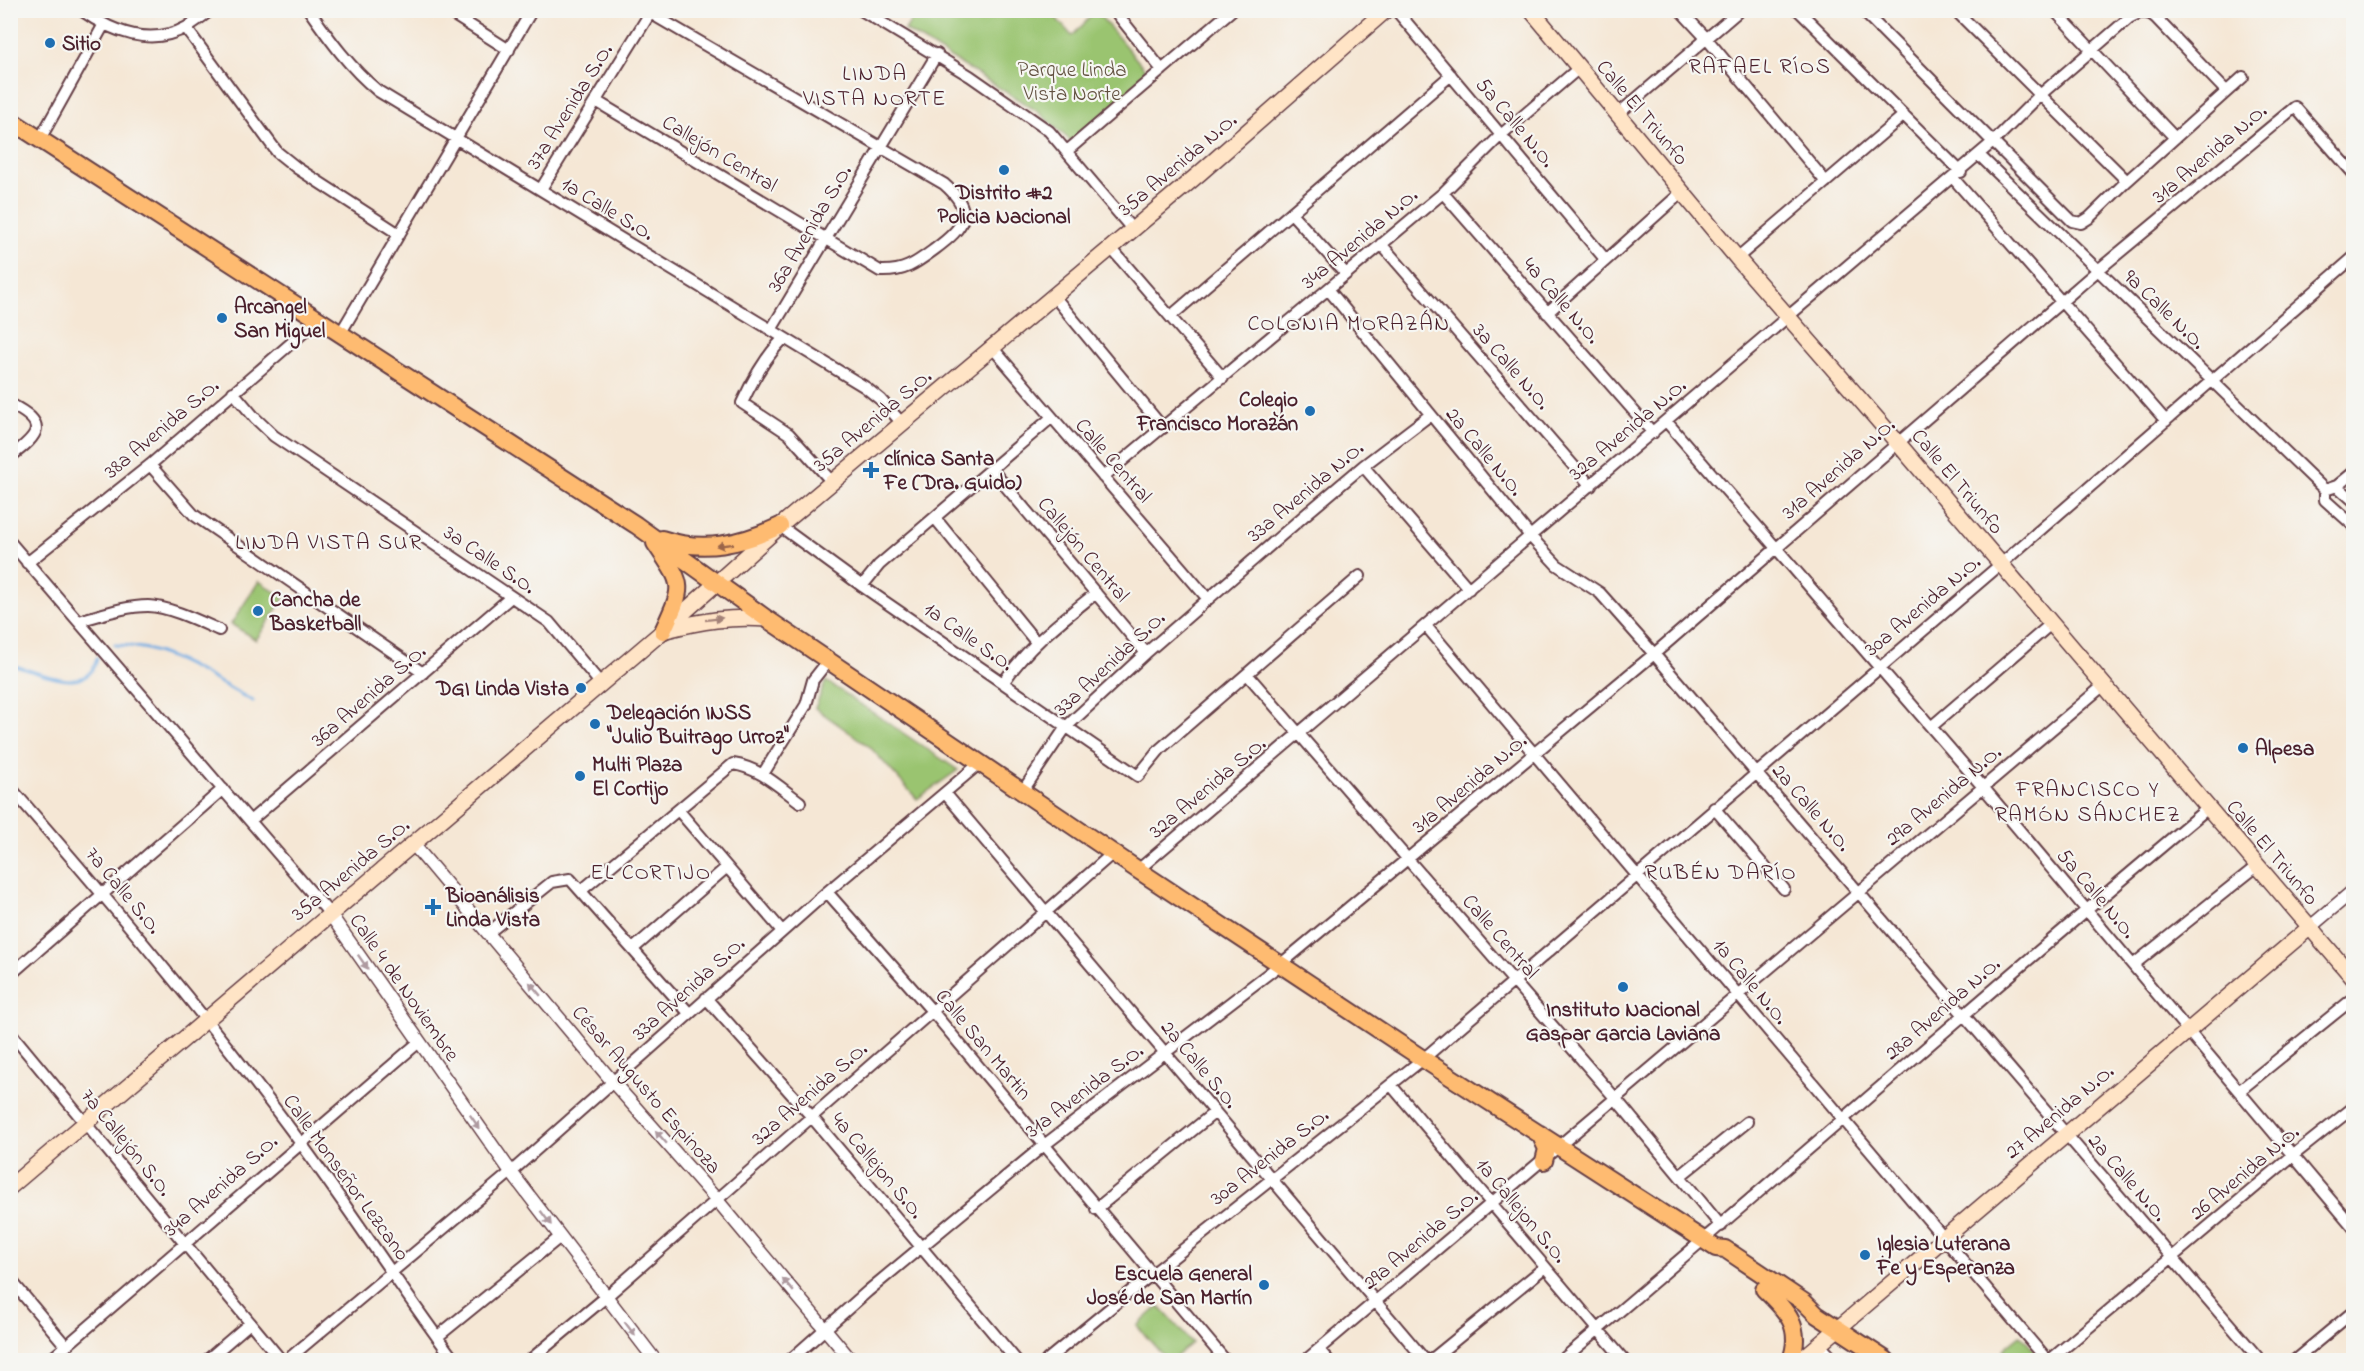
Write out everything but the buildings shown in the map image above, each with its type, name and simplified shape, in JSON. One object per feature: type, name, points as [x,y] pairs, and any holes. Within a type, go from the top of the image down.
[{"type":"main road","name":"35a Avenida N.O.","points":[[991,346],[1200,173],[1386,10]]},
{"type":"main road","name":"Calle El Triunfo","points":[[1534,11],[1617,115],[1737,258],[2052,623],[2354,979]]},
{"type":"main road","points":[[10,120],[650,535],[767,620],[1138,870],[1423,1059],[1710,1244],[1725,1249],[1804,1302],[1817,1315],[1886,1360]]},
{"type":"main road","name":"35a Avenida S.O.","points":[[780,526],[991,346]]},
{"type":"main road","points":[[650,535],[681,545],[707,547],[733,544],[780,526]]},
{"type":"main road","points":[[717,584],[780,526]]},
{"type":"main road","points":[[650,535],[677,577],[680,588],[663,631]]},
{"type":"main road","name":"35a Avenida S.O.","points":[[10,1187],[717,584]]},
{"type":"main road","points":[[663,631],[716,618],[767,620]]},
{"type":"main road","name":"27 Avenida N.O.","points":[[1801,1360],[2309,928]]},
{"type":"main road","points":[[1539,1133],[1547,1149],[1544,1161]]},
{"type":"main road","points":[[1710,1244],[1719,1258],[1797,1312],[1817,1315]]},
{"type":"main road","points":[[1764,1289],[1788,1314],[1794,1326],[1796,1340],[1791,1360]]},
{"type":"street","points":[[81,10],[103,26],[122,33],[144,36],[165,34],[186,28],[210,10]]},
{"type":"street","name":"1a Calle S.O.","points":[[309,10],[358,74],[378,91],[865,387],[881,400],[901,422]]},
{"type":"street","points":[[447,10],[509,50]]},
{"type":"street","points":[[340,334],[532,10]]},
{"type":"street","points":[[1114,10],[1162,70]]},
{"type":"street","points":[[1067,151],[1232,10]]},
{"type":"street","name":"5a Calle N.O.","points":[[1396,10],[1605,259]]},
{"type":"street","points":[[1680,10],[1707,39],[1826,182]]},
{"type":"street","points":[[1617,115],[1740,10]]},
{"type":"street","points":[[1798,10],[1904,116],[1957,175],[2166,421]]},
{"type":"street","points":[[1862,10],[2072,221],[2081,223],[2242,77]]},
{"type":"street","points":[[1955,10],[2127,181]]},
{"type":"street","points":[[2054,10],[2175,138]]},
{"type":"street","points":[[862,11],[937,54],[1049,131],[1132,229]]},
{"type":"street","points":[[651,12],[880,146]]},
{"type":"street","name":"37a Avenida S.O.","points":[[541,189],[651,12]]},
{"type":"street","name":"32a Avenida N.O.","points":[[1300,734],[1957,175],[2040,95],[2135,14],[2142,12],[2152,14],[2226,91]]},
{"type":"street","points":[[40,139],[103,26]]},
{"type":"street","points":[[186,28],[277,152],[297,168],[399,234]]},
{"type":"street","name":"36a Avenida S.O.","points":[[771,330],[937,54]]},
{"type":"street","name":"34a Avenida N.O.","points":[[1103,477],[1443,193],[1502,134],[1580,68]]},
{"type":"street","points":[[1171,316],[1451,75]]},
{"type":"street","name":"Callejón Central","points":[[596,101],[880,272],[895,272],[910,266],[954,235],[962,224],[962,207],[957,196],[944,184],[880,146]]},
{"type":"street","name":"31a Avenida N.O.","points":[[1408,859],[1654,654],[2097,271],[2295,107],[2354,174]]},
{"type":"street","points":[[1737,258],[1904,116]]},
{"type":"street","name":"9a Calle N.O.","points":[[1979,156],[2325,490],[2325,500],[2354,526]]},
{"type":"street","points":[[1547,313],[1682,192]]},
{"type":"street","name":"4a Calle N.O.","points":[[1443,193],[1653,433]]},
{"type":"street","points":[[1292,214],[1346,274]]},
{"type":"street","name":"3a Calle N.O.","points":[[1381,244],[1591,486]]},
{"type":"street","points":[[1111,248],[1223,378]]},
{"type":"street","name":"30a Avenida N.O.","points":[[1513,980],[2001,564],[2354,257]]},
{"type":"street","name":"2a Calle N.O.","points":[[1328,289],[1531,537],[1557,565],[1600,593],[1860,892],[2260,1360]]},
{"type":"street","points":[[1053,295],[1163,428]]},
{"type":"street","name":"38a Avenida S.O.","points":[[27,563],[150,465],[318,320]]},
{"type":"street","points":[[784,338],[753,378],[742,403],[789,434],[831,482]]},
{"type":"street","name":"Calle Central","points":[[991,346],[1208,599]]},
{"type":"street","name":"3a Calle S.O.","points":[[233,392],[274,436],[549,622],[602,684]]},
{"type":"street","points":[[10,404],[32,417],[36,425],[35,433],[29,442],[10,457]]},
{"type":"street","name":"33a Avenida N.O.","points":[[1208,599],[1364,466],[1430,415]]},
{"type":"street","points":[[861,586],[879,566],[1051,418]]},
{"type":"street","name":"5a Calle N.O.","points":[[1666,422],[1880,666],[2354,1228]]},
{"type":"street","points":[[150,465],[194,515],[423,673]]},
{"type":"street","points":[[1364,466],[1469,589]]},
{"type":"street","name":"Callejón Central","points":[[992,470],[1146,653]]},
{"type":"street","points":[[2325,490],[2337,486],[2354,472]]},
{"type":"street","points":[[2337,486],[2354,501]]},
{"type":"street","points":[[935,518],[1036,642]]},
{"type":"street","name":"1a Calle S.O.","points":[[780,526],[861,586],[1137,776],[1160,749],[1247,674]]},
{"type":"street","name":"Calle 4 de Noviembre","points":[[10,543],[330,914],[511,1172],[654,1360]]},
{"type":"street","points":[[1247,674],[1360,576]]},
{"type":"street","points":[[1003,683],[1036,642],[1096,593]]},
{"type":"street","name":"36a Avenida S.O.","points":[[250,821],[511,597]]},
{"type":"street","name":"33a Avenida S.O.","points":[[1022,792],[1066,727],[1208,599]]},
{"type":"street","points":[[79,621],[114,611],[149,606],[186,616],[219,630]]},
{"type":"street","points":[[1931,727],[2052,623]]},
{"type":"street","name":"1a Calle N.O.","points":[[1426,626],[1943,1238],[2049,1360]]},
{"type":"street","points":[[763,774],[806,705],[813,680],[828,661]]},
{"type":"street","name":"Calle Central","points":[[1247,674],[1616,1099],[1721,1226]]},
{"type":"street","name":"29a Avenida N.O.","points":[[1560,1147],[2104,685]]},
{"type":"street","name":"32a Avenida S.O.","points":[[1138,870],[1300,734]]},
{"type":"street","name":"33a Avenida S.O.","points":[[287,1360],[511,1172],[826,892],[980,763]]},
{"type":"street","points":[[582,890],[679,811],[732,764],[747,766],[763,774],[800,802]]},
{"type":"street","name":"7a Calle S.O.","points":[[10,788],[103,894],[206,1019]]},
{"type":"street","points":[[10,975],[223,789]]},
{"type":"street","name":"2a Calle S.O.","points":[[945,793],[1425,1360]]},
{"type":"street","points":[[1714,808],[1784,889]]},
{"type":"street","name":"28a Avenida N.O.","points":[[1562,1360],[1710,1244],[1721,1226],[2086,910],[2208,808]]},
{"type":"street","points":[[679,811],[782,931]]},
{"type":"street","name":"César Augusto Espinoza","points":[[413,844],[851,1360]]},
{"type":"street","name":"32a Avenida S.O.","points":[[530,1360],[606,1297],[1113,853]]},
{"type":"street","name":"31a Avenida S.O.","points":[[790,1360],[1042,1146],[1281,964],[1408,859]]},
{"type":"street","points":[[2133,965],[2257,866]]},
{"type":"street","points":[[633,949],[727,867]]},
{"type":"street","points":[[488,933],[552,882],[570,879],[689,1012]]},
{"type":"street","points":[[2309,928],[2354,890]]},
{"type":"street","name":"Calle San Martin","points":[[826,892],[932,1011],[1042,1146],[1226,1360]]},
{"type":"street","name":"30a Avenida S.O.","points":[[1047,1360],[1423,1059],[1513,980]]},
{"type":"street","name":"4a Callejon S.O.","points":[[706,998],[812,1116],[1016,1360]]},
{"type":"street","points":[[2239,1091],[2354,998]]},
{"type":"street","name":"Calle Monseñor Lezcano","points":[[206,1019],[300,1142],[454,1360]]},
{"type":"street","name":"7a Callejón S.O.","points":[[10,1032],[282,1360]]},
{"type":"street","name":"34a Avenida S.O.","points":[[50,1360],[300,1142],[419,1042]]},
{"type":"street","name":"1a Callejon S.O.","points":[[1391,1085],[1624,1360]]},
{"type":"street","name":"26 Avenida N.O.","points":[[2049,1360],[2292,1156],[2354,1107]]},
{"type":"street","points":[[1096,1209],[1215,1112]]},
{"type":"street","points":[[1680,1176],[1747,1122]]},
{"type":"street","name":"29a Avenida S.O.","points":[[1306,1360],[1560,1147]]},
{"type":"street","points":[[437,1337],[560,1237]]},
{"type":"street","points":[[1431,1360],[1545,1267]]},
{"type":"street","points":[[10,1279],[66,1346]]},
{"type":"street","points":[[2295,1360],[2354,1311]]},
{"type":"street","points":[[207,1360],[250,1323]]},
{"type":"street","points":[[1819,1344],[1834,1360]]},
{"type":"street","points":[[1319,1350],[1328,1360]]},
{"type":"green space","name":"Parque Linda Vista Norte","points":[[1049,10],[1072,36],[1096,11],[1149,74],[1072,142],[1037,111],[905,30],[917,11]]},
{"type":"green space","name":"Cancha de Basketball","points":[[259,581],[284,598],[256,640],[231,624]]},
{"type":"green space","points":[[826,681],[958,770],[917,799],[870,747],[815,708]]},
{"type":"green space","points":[[1159,1306],[1192,1343],[1172,1360],[1167,1360],[1137,1326]]},
{"type":"green space","points":[[2020,1335],[2043,1360],[2013,1360],[2003,1349]]},
{"type":"waterway","points":[[115,645],[134,646],[187,664],[253,701]]},
{"type":"waterway","points":[[10,665],[47,676],[73,680],[83,678],[92,671],[97,658]]},
{"type":"place","name":"Sitio","points":[[50,43]]},
{"type":"place","name":"Distrito #2 Policia Nacional","points":[[1004,170]]},
{"type":"place","name":"Arcangel San Miguel","points":[[222,318]]},
{"type":"place","name":"Colegio Francisco Morazán","points":[[1310,411]]},
{"type":"place","name":"clínica Santa Fe (Dra. Guido)","points":[[871,470]]},
{"type":"place","name":"Cancha de Basketball","points":[[258,611]]},
{"type":"place","name":"DGI Linda Vista","points":[[581,688]]},
{"type":"place","name":"Delegación INSS \"Julio Buitrago Urroz\"","points":[[595,724]]},
{"type":"place","name":"Alpesa","points":[[2243,748]]},
{"type":"place","name":"Multi Plaza El Cortijo","points":[[580,776]]},
{"type":"place","name":"Bioanálisis Linda Vista","points":[[433,907]]},
{"type":"place","name":"Instituto Nacional Gaspar Garcia Laviana","points":[[1623,987]]},
{"type":"place","name":"Iglesia Luterana Fe y Esperanza","points":[[1865,1255]]},
{"type":"place","name":"Escuela General José de San Martín","points":[[1264,1285]]},
{"type":"district","name":"RAFAEL RÍOS","points":[[1760,65]]},
{"type":"district","name":"LINDA VISTA NORTE","points":[[875,84]]},
{"type":"district","name":"COLONIA MORAZÁN","points":[[1349,322]]},
{"type":"district","name":"LINDA VISTA SUR","points":[[329,541]]},
{"type":"district","name":"FRANCISCO Y RAMÓN SÁNCHEZ","points":[[2088,800]]},
{"type":"district","name":"EL CORTIJO","points":[[651,871]]},
{"type":"district","name":"RUBÉN DARÍO","points":[[1721,871]]}]
